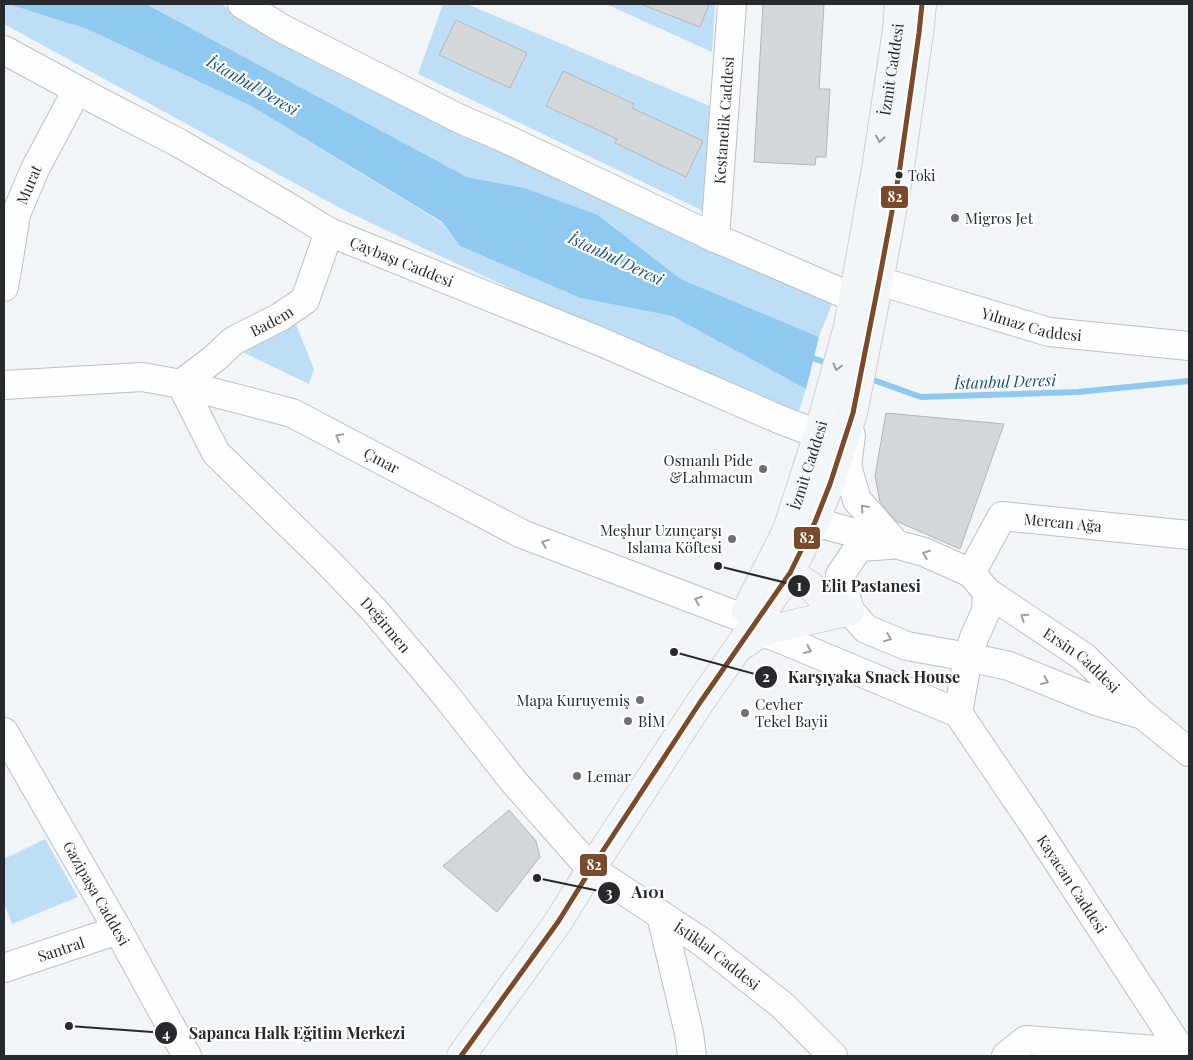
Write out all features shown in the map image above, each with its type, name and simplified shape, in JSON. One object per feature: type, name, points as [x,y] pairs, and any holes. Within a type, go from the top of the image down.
[{"type":"main road","name":"İzmit Caddesi","points":[[700,704],[737,649],[782,566],[815,522],[830,484],[853,413],[858,329],[854,298],[897,30],[899,4]]},
{"type":"main road","name":"İzmit Caddesi","points":[[700,704],[753,625],[782,566],[787,530],[826,407],[879,281],[899,174],[920,32],[922,4]]},
{"type":"main road","points":[[782,566],[810,586],[824,601],[850,611]]},
{"type":"main road","points":[[737,649],[753,625],[850,611]]},
{"type":"main road","points":[[462,1056],[558,922],[700,704]]},
{"type":"street","points":[[242,4],[283,29],[460,119],[509,140],[715,238],[854,298]]},
{"type":"street","name":"Kestanelik Caddesi","points":[[715,238],[732,4]]},
{"type":"street","name":"Çaybaşı Caddesi","points":[[4,50],[179,143],[329,232],[599,341],[781,420],[818,434]]},
{"type":"street","name":"Murat","points":[[4,287],[16,214],[35,169],[77,90]]},
{"type":"street","name":"Badem","points":[[181,384],[215,358],[233,340],[280,317],[305,300],[329,232]]},
{"type":"street","name":"Yılmaz Caddesi","points":[[879,281],[1050,332],[1189,346]]},
{"type":"street","name":"Çınar","points":[[4,385],[142,377],[181,384],[292,413],[522,534],[753,625]]},
{"type":"street","name":"Değirmen","points":[[181,384],[216,453],[326,560],[374,610],[444,693],[514,782],[591,869]]},
{"type":"street","points":[[853,413],[847,466],[857,500],[896,544]]},
{"type":"street","name":"Mercan Ağa","points":[[979,582],[1002,516],[1189,535]]},
{"type":"street","points":[[753,625],[958,713],[968,657],[986,611],[979,582],[924,552],[815,522],[787,530]]},
{"type":"street","points":[[896,544],[859,547],[840,575],[850,611],[866,629],[907,646],[1009,666],[1096,701],[1142,714]]},
{"type":"street","name":"Ersin Caddesi","points":[[979,582],[1084,657],[1142,714],[1189,752]]},
{"type":"street","name":"Kayacan Caddesi","points":[[958,713],[1042,836],[1185,1054]]},
{"type":"street","name":"Gazipaşa Caddesi","points":[[4,732],[188,1056]]},
{"type":"street","name":"İstiklal Caddesi","points":[[591,869],[702,942],[782,1004],[833,1056]]},
{"type":"street","points":[[661,915],[690,1033],[692,1056]]},
{"type":"street","name":"Santral","points":[[4,968],[118,930]]},
{"type":"street","points":[[1006,1056],[1026,1040],[1185,1054]]},
{"type":"shaded area","points":[[4,4],[87,29],[251,106],[442,223],[460,246],[580,298],[672,316],[806,389],[796,420],[340,208],[4,24]]},
{"type":"shaded area","points":[[146,4],[221,4],[335,71],[835,296],[819,337],[681,279],[600,216],[525,188],[467,177]]},
{"type":"shaded area","points":[[443,4],[467,4],[712,107],[703,211],[418,74]]},
{"type":"shaded area","points":[[606,4],[715,4],[712,52]]},
{"type":"shaded area","points":[[295,322],[314,369],[309,384],[238,350]]},
{"type":"shaded area","points":[[45,839],[78,897],[12,924],[4,903],[4,859]]},
{"type":"water","points":[[8,4],[146,4],[467,177],[525,188],[598,215],[681,279],[819,337],[806,389],[672,316],[580,298],[460,246],[442,222],[251,106],[87,29]]},
{"type":"building","points":[[644,4],[709,4],[700,27]]},
{"type":"building","points":[[763,4],[824,4],[819,89],[830,89],[826,157],[816,157],[815,165],[754,162]]},
{"type":"building","points":[[456,20],[527,53],[510,88],[439,55]]},
{"type":"building","points":[[563,71],[634,104],[632,108],[703,141],[686,177],[615,143],[617,139],[546,106]]},
{"type":"building","points":[[886,413],[1004,424],[960,549],[896,521],[880,502],[875,476]]},
{"type":"building","points":[[509,810],[536,841],[540,857],[497,912],[443,866]]},
{"type":"waterway","name":"İstanbul Deresi","points":[[807,356],[830,364]]},
{"type":"waterway","name":"İstanbul Deresi","points":[[865,377],[921,397],[1078,392],[1189,381]]},
{"type":"transit line","name":"82","points":[[461,1056],[558,922],[699,704],[790,573],[815,522],[830,484],[853,413],[899,174],[922,4]]},
{"type":"place","name":"Toki","points":[[899,175]]},
{"type":"place","name":"Migros Jet","points":[[955,218]]},
{"type":"place","name":"Osmanlı Pide &Lahmacun","points":[[763,469]]},
{"type":"place","name":"Meşhur Uzunçarşı Islama Köftesi","points":[[732,539]]},
{"type":"place","name":"Elit Pastanesi","points":[[718,566]]},
{"type":"place","name":"Karşıyaka Snack House","points":[[674,652]]},
{"type":"place","name":"Mapa Kuruyemiş","points":[[640,700]]},
{"type":"place","name":"Cevher Tekel Bayii","points":[[745,713]]},
{"type":"place","name":"BİM","points":[[628,721]]},
{"type":"place","name":"Lemar","points":[[577,776]]},
{"type":"place","name":"A101","points":[[537,878]]},
{"type":"place","name":"Sapanca Halk Eğitim Merkezi","points":[[69,1026]]}]
